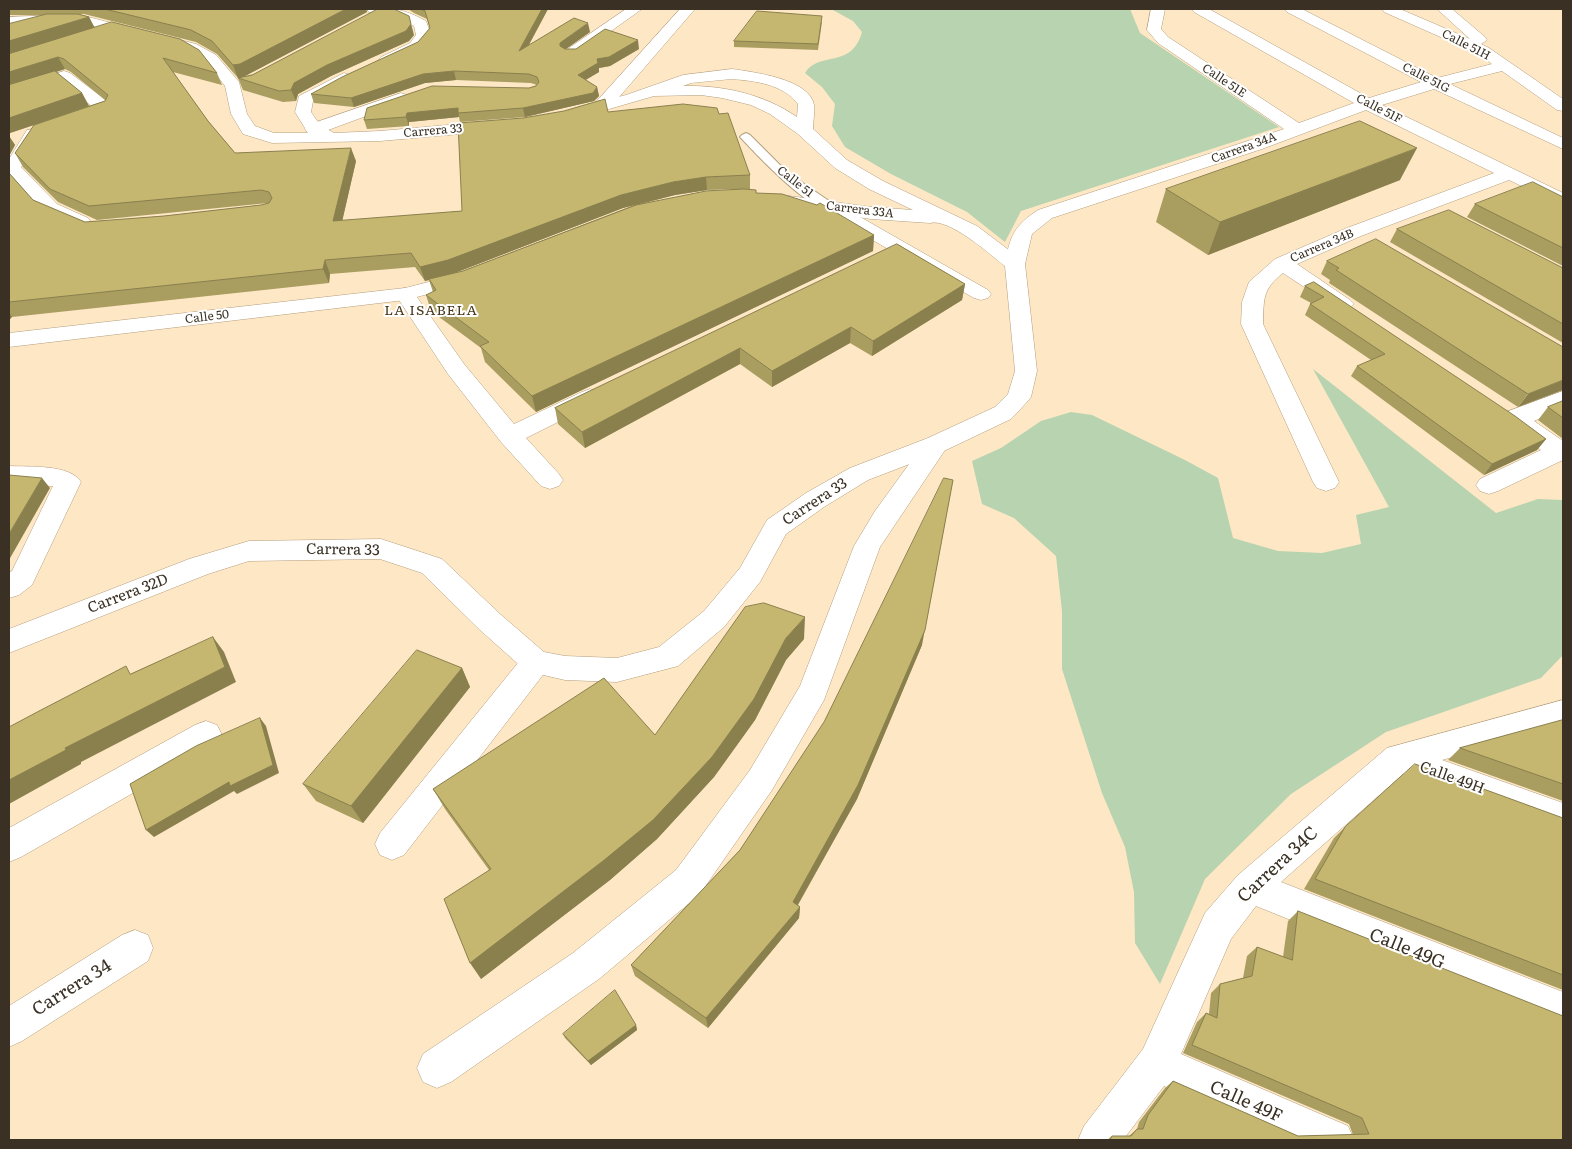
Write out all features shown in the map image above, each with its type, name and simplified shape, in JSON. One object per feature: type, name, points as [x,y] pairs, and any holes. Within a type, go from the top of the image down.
[{"type":"street","points":[[571,53],[634,9]]},
{"type":"street","points":[[602,106],[688,9]]},
{"type":"street","name":"Calle 51E","points":[[1158,9],[1154,30],[1163,40],[1296,130]]},
{"type":"street","name":"Calle 51F","points":[[1199,9],[1367,104],[1563,200]]},
{"type":"street","name":"Calle 51G","points":[[1292,9],[1435,83],[1563,144]]},
{"type":"street","name":"Calle 51H","points":[[1389,9],[1484,51],[1563,106]]},
{"type":"street","points":[[1444,9],[1488,47],[1484,51]]},
{"type":"street","points":[[374,66],[415,46],[424,35],[421,24],[402,14],[375,13]]},
{"type":"street","points":[[9,32],[56,19]]},
{"type":"street","points":[[9,20],[84,20],[118,28],[191,47],[211,58],[233,85],[250,82]]},
{"type":"street","points":[[91,36],[118,28]]},
{"type":"street","name":"Carrera 34A","points":[[1015,264],[1020,234],[1031,223],[1045,214],[1232,153],[1367,104],[1435,83],[1504,66]]},
{"type":"street","points":[[331,138],[314,129],[303,112],[305,99],[356,73]]},
{"type":"street","points":[[551,120],[689,78],[732,74],[766,78],[798,93],[806,104],[804,130]]},
{"type":"street","points":[[732,74],[716,83],[717,88],[776,110],[804,130],[841,164],[876,185],[970,230],[1015,264]]},
{"type":"street","points":[[9,94],[64,76],[105,108],[87,115]]},
{"type":"street","points":[[650,91],[683,89],[751,95],[762,90],[768,84],[766,78]]},
{"type":"street","name":"Carrera 33","points":[[233,85],[239,114],[250,130],[272,138],[331,138],[515,125]]},
{"type":"street","points":[[314,129],[416,93]]},
{"type":"street","points":[[9,142],[51,128]]},
{"type":"street","points":[[33,134],[12,168],[50,208],[94,228]]},
{"type":"street","name":"Carrera 34B","points":[[1326,482],[1252,324],[1252,302],[1259,282],[1282,263],[1354,232],[1509,174]]},
{"type":"street","name":"Carrera 33A","points":[[772,200],[871,213],[944,218]]},
{"type":"street","points":[[1426,205],[1452,218]]},
{"type":"street","name":"Calle 51","points":[[826,206],[890,252],[981,294]]},
{"type":"street","points":[[1354,232],[1379,247]]},
{"type":"street","points":[[1282,263],[1363,317]]},
{"type":"street","name":"Carrera 33","points":[[249,551],[381,549],[432,566],[490,622],[536,662],[565,668],[617,670],[668,657],[714,619],[750,575],[776,527],[815,500],[859,474],[937,444],[1003,414],[1019,397],[1026,371],[1015,264]]},
{"type":"street","name":"Calle 50","points":[[9,340],[405,294],[460,281],[487,270]]},
{"type":"street","points":[[405,294],[456,369],[510,436],[550,480]]},
{"type":"street","points":[[510,436],[607,389]]},
{"type":"street","points":[[1489,485],[1560,451],[1508,414],[1563,399]]},
{"type":"street","points":[[437,1068],[586,966],[688,882],[761,780],[813,691],[867,546],[884,518],[937,444]]},
{"type":"street","points":[[9,475],[60,478],[68,482],[16,582]]},
{"type":"street","name":"Carrera 32D","points":[[9,641],[200,566],[249,551]]},
{"type":"street","points":[[392,844],[536,662]]},
{"type":"street","name":"Carrera 34C","points":[[1098,1140],[1157,1063],[1218,926],[1250,886],[1398,758],[1563,713]]},
{"type":"street","points":[[9,846],[206,735]]},
{"type":"street","name":"Calle 49H","points":[[1398,758],[1563,818]]},
{"type":"street","name":"Calle 49G","points":[[1250,886],[1563,1011]]},
{"type":"street","name":"Carrera 34","points":[[9,1028],[135,948]]},
{"type":"street","name":"Calle 49F","points":[[1157,1063],[1334,1140]]},
{"type":"lane","name":"Calle 51","points":[[746,137],[784,176],[826,206]]},
{"type":"green space","points":[[831,9],[1130,9],[1140,33],[1279,127],[1021,211],[1005,242],[967,212],[891,174],[845,147],[832,126],[835,104],[822,87],[805,73],[811,66],[819,62],[843,56],[851,51],[857,44],[862,32],[853,21]]},
{"type":"green space","points":[[1313,369],[1496,513],[1538,499],[1563,500],[1563,655],[1541,678],[1386,732],[1291,794],[1205,879],[1160,984],[1135,943],[1134,892],[1125,847],[1102,793],[1062,669],[1062,611],[1056,556],[1014,518],[982,504],[972,461],[1001,448],[1041,421],[1071,412],[1092,415],[1218,478],[1233,538],[1278,551],[1322,553],[1361,544],[1356,515],[1389,507]]},
{"type":"building","points":[[105,9],[346,9],[240,64],[233,65],[212,41],[191,30]]},
{"type":"building","points":[[378,9],[394,9],[409,16],[411,24],[406,31],[327,65],[294,83],[291,90],[279,91],[238,78],[252,75]]},
{"type":"building","points":[[420,9],[542,9],[519,51],[574,18],[588,23],[560,43],[560,46],[565,49],[576,49],[605,29],[638,40],[609,57],[597,59],[598,63],[578,75],[597,87],[593,93],[523,108],[458,113],[458,108],[407,113],[406,117],[364,120],[367,108],[432,86],[529,88],[536,86],[539,82],[537,77],[529,74],[454,71],[423,74],[351,98],[311,94],[342,77],[418,42],[430,28],[425,11]]},
{"type":"building","points":[[757,11],[822,16],[818,44],[734,41]]},
{"type":"building","points":[[47,14],[78,14],[89,17],[9,41],[9,24]]},
{"type":"building","points":[[112,22],[180,39],[199,50],[217,73],[163,58],[208,121],[235,153],[351,148],[333,221],[462,211],[458,123],[523,118],[564,111],[605,99],[608,112],[683,104],[717,108],[719,114],[728,113],[750,175],[706,177],[673,182],[621,195],[448,260],[420,267],[411,253],[325,260],[323,269],[9,302],[9,173],[33,200],[85,222],[164,216],[261,205],[269,203],[272,198],[269,192],[261,190],[89,206],[50,189],[15,153],[34,125],[105,101],[108,95],[64,59],[58,57],[9,72],[9,54]]},
{"type":"building","points":[[55,71],[82,93],[9,118],[9,85]]},
{"type":"building","points":[[1360,121],[1417,148],[1220,222],[1166,189]]},
{"type":"building","points":[[1533,182],[1563,197],[1563,248],[1475,204]]},
{"type":"building","points":[[756,190],[756,193],[782,194],[817,205],[820,203],[874,235],[532,396],[480,346],[489,342],[426,295],[436,290],[429,279],[463,271],[636,205],[706,191]]},
{"type":"building","points":[[1449,210],[1563,268],[1563,324],[1397,229]]},
{"type":"building","points":[[1376,239],[1563,347],[1563,380],[1528,394],[1336,270],[1339,268],[1327,261]]},
{"type":"building","points":[[897,244],[965,284],[873,341],[851,327],[772,371],[740,348],[582,432],[555,408]]},
{"type":"building","points":[[1314,282],[1515,416],[1546,439],[1492,464],[1357,366],[1385,354],[1310,304],[1324,297],[1305,286]]},
{"type":"building","points":[[1563,401],[1563,418],[1548,407]]},
{"type":"building","points":[[9,475],[42,478],[9,534]]},
{"type":"building","points":[[944,478],[953,480],[925,630],[858,785],[793,902],[800,907],[706,1018],[631,965],[740,850],[824,722]]},
{"type":"building","points":[[764,603],[805,617],[786,638],[754,699],[712,757],[653,820],[603,861],[470,963],[444,899],[491,869],[433,789],[604,678],[655,735],[745,607]]},
{"type":"building","points":[[213,637],[225,667],[65,748],[66,750],[9,780],[9,727],[126,666],[130,674]]},
{"type":"building","points":[[417,650],[462,668],[351,806],[303,784]]},
{"type":"building","points":[[260,718],[273,765],[230,786],[229,782],[146,830],[130,784],[196,746]]},
{"type":"building","points":[[1563,720],[1563,784],[1460,748]]},
{"type":"building","points":[[1415,764],[1563,818],[1563,975],[1315,879],[1345,827]]},
{"type":"building","points":[[1298,911],[1563,1016],[1563,1140],[1110,1140],[1112,1136],[1131,1136],[1137,1129],[1143,1129],[1148,1115],[1173,1081],[1298,1136],[1369,1134],[1362,1118],[1192,1045],[1206,1013],[1217,1018],[1220,984],[1252,976],[1257,947],[1292,960]]},
{"type":"building","points":[[615,990],[636,1025],[588,1061],[563,1034]]},
{"type":"district","name":"LA ISABELA","points":[[431,311]]}]
